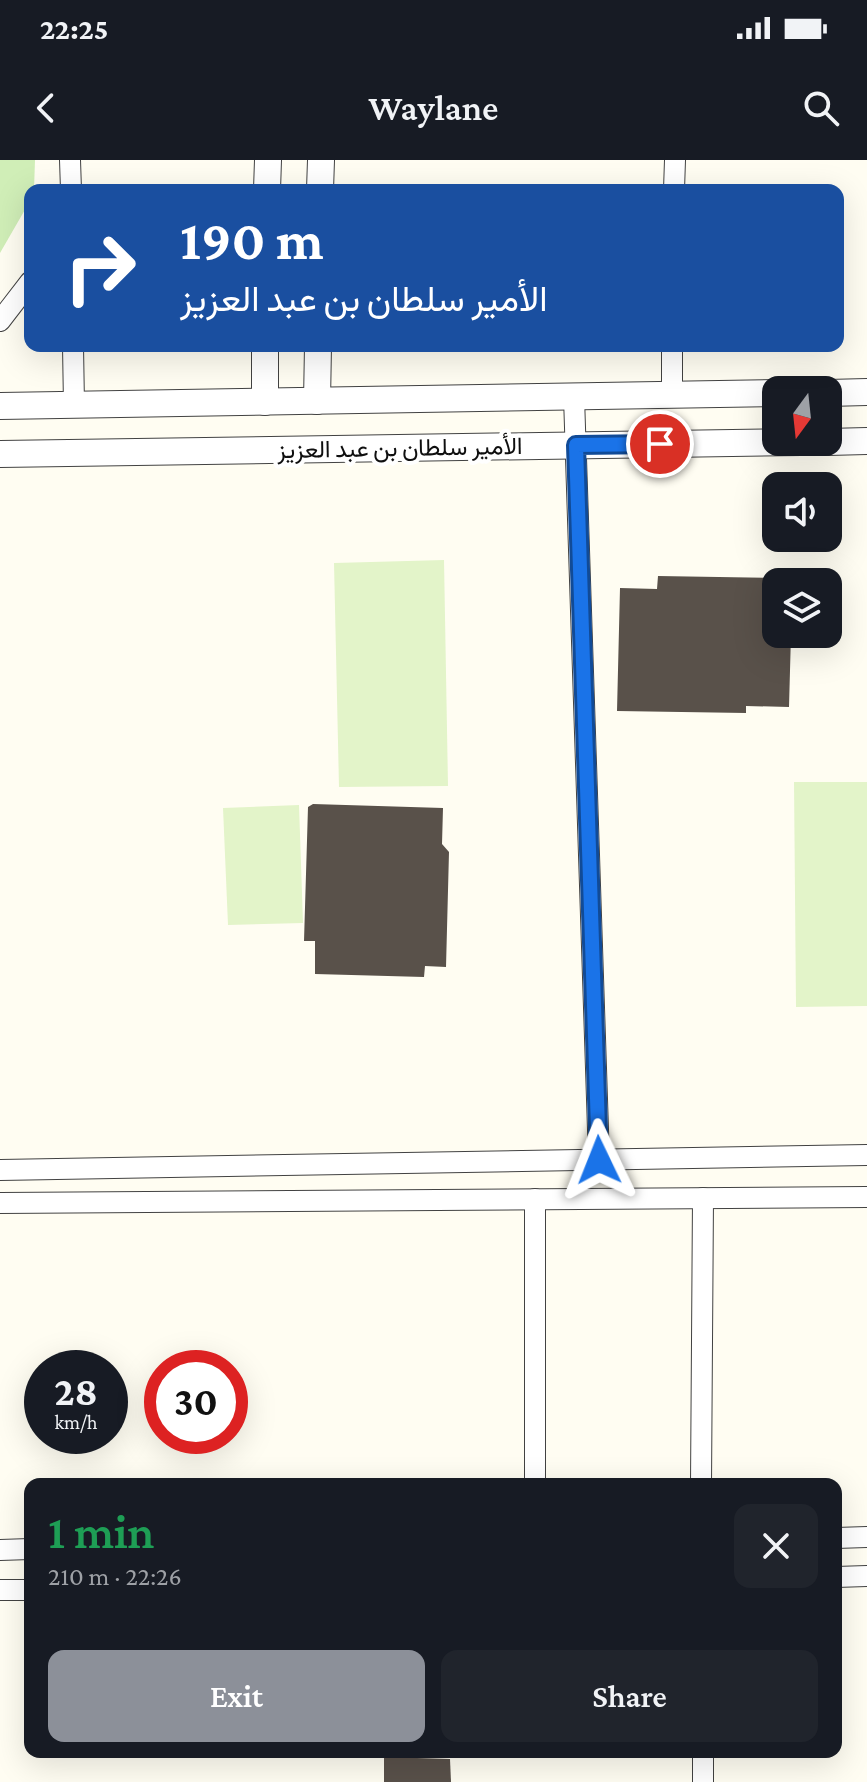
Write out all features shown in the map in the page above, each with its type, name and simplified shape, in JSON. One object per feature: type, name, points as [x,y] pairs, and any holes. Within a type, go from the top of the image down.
[{"type":"street","points":[[70,160],[71,184]]},
{"type":"street","points":[[267,184],[268,160]]},
{"type":"street","points":[[320,184],[321,160]]},
{"type":"street","points":[[674,184],[675,160]]},
{"type":"street","points":[[0,321],[24,290]]},
{"type":"street","points":[[73,352],[74,405]]},
{"type":"street","points":[[265,352],[265,402]]},
{"type":"street","points":[[317,401],[318,352]]},
{"type":"street","points":[[672,352],[672,395]]},
{"type":"street","points":[[842,393],[867,392]]},
{"type":"street","name":"الأمير سلطان بن عبد العزيز","points":[[0,406],[762,393]]},
{"type":"street","points":[[574,397],[599,1160]]},
{"type":"street","points":[[842,442],[867,441]]},
{"type":"street","name":"الأمير سلطان بن عبد العزيز","points":[[0,454],[762,443]]},
{"type":"street","points":[[0,1170],[867,1155]]},
{"type":"street","points":[[0,1203],[867,1197]]},
{"type":"street","points":[[701,1478],[703,1198]]},
{"type":"street","points":[[535,1199],[535,1478]]},
{"type":"street","points":[[842,1538],[867,1537]]},
{"type":"street","points":[[0,1550],[24,1549]]},
{"type":"street","points":[[842,1577],[867,1576]]},
{"type":"street","points":[[0,1590],[24,1590]]},
{"type":"street","points":[[703,1758],[703,1782]]},
{"type":"green space","points":[[0,160],[35,160],[34,184],[24,184],[24,211],[0,253]]},
{"type":"green space","points":[[444,560],[448,786],[339,787],[334,563]]},
{"type":"green space","points":[[794,782],[867,782],[867,1006],[796,1007]]},
{"type":"green space","points":[[299,805],[303,923],[228,925],[223,808]]},
{"type":"building","points":[[658,576],[762,578],[762,648],[791,648],[789,707],[746,706],[746,713],[617,711],[620,588],[657,589]]},
{"type":"building","points":[[313,804],[443,808],[442,844],[449,852],[446,967],[425,966],[424,977],[315,974],[315,941],[304,941],[308,807]]},
{"type":"building","points":[[384,1758],[450,1759],[451,1782],[384,1782]]},
{"type":"route","points":[[599,1160],[576,445],[660,444]]}]
